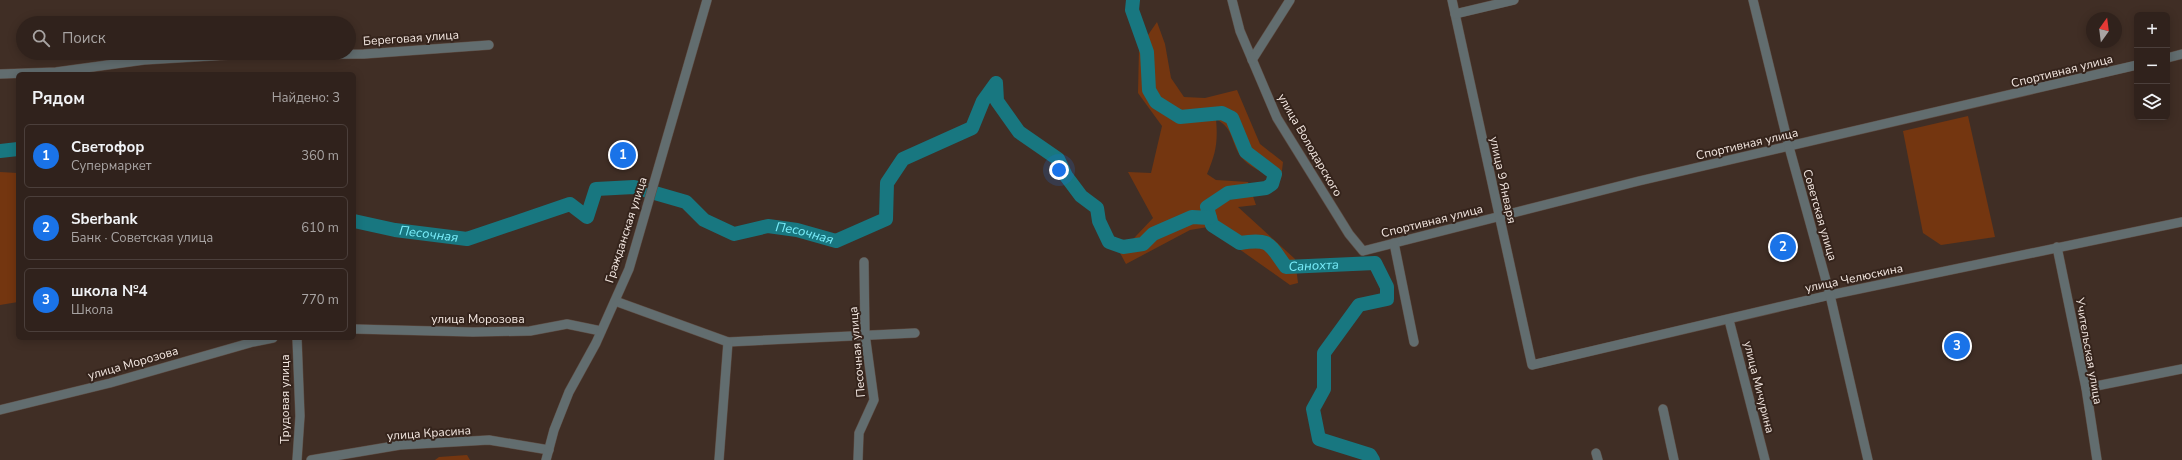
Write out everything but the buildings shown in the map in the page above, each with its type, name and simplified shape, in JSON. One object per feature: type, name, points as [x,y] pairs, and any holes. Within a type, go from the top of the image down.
[{"type":"street","name":"Гражданская улица","points":[[546,460],[569,392],[601,331],[629,269],[707,0]]},
{"type":"street","name":"улица Володарского","points":[[1232,0],[1240,31],[1277,118],[1349,234],[1363,251]]},
{"type":"street","points":[[1252,60],[1290,0]]},
{"type":"street","name":"улица 9 Января","points":[[1452,0],[1498,216],[1532,365]]},
{"type":"street","points":[[1455,14],[1514,0]]},
{"type":"street","name":"Советская улица","points":[[1753,0],[1789,147],[1830,295],[1868,460]]},
{"type":"street","name":"Береговая улица","points":[[356,54],[489,45]]},
{"type":"street","points":[[2170,57],[2182,54]]},
{"type":"street","name":"Береговая улица","points":[[56,72],[144,60]]},
{"type":"street","name":"Спортивная улица","points":[[1363,251],[1498,216],[2134,66]]},
{"type":"street","name":"Береговая улица","points":[[0,74],[16,73]]},
{"type":"street","name":"улица Челюскина","points":[[1532,365],[1729,320],[1830,295],[2182,222]]},
{"type":"street","points":[[1394,243],[1414,342]]},
{"type":"street","name":"Учительская улица","points":[[2057,247],[2086,388],[2097,460]]},
{"type":"street","name":"Песочная улица","points":[[858,460],[859,433],[874,400],[865,334],[864,262]]},
{"type":"street","points":[[615,301],[728,342],[865,334],[915,333]]},
{"type":"street","name":"улица Мичурина","points":[[1729,320],[1765,460]]},
{"type":"street","name":"улица Морозова","points":[[356,329],[473,332],[530,331],[568,324],[601,331]]},
{"type":"street","name":"улица Морозова","points":[[0,410],[110,383],[264,340]]},
{"type":"street","name":"Трудовая улица","points":[[297,340],[300,416],[297,460]]},
{"type":"street","points":[[719,460],[728,342]]},
{"type":"street","points":[[2086,388],[2182,369]]},
{"type":"street","points":[[1663,408],[1674,460]]},
{"type":"street","name":"улица Красина","points":[[311,460],[400,445],[488,440],[549,450]]},
{"type":"shaded area","points":[[1157,22],[1165,44],[1171,78],[1184,97],[1205,98],[1237,90],[1260,144],[1283,162],[1281,179],[1254,168],[1242,158],[1226,127],[1216,119],[1216,147],[1207,174],[1216,180],[1248,182],[1256,205],[1238,207],[1295,259],[1298,283],[1290,285],[1208,227],[1190,230],[1126,264],[1120,253],[1153,218],[1128,172],[1151,173],[1162,126],[1138,93],[1139,48]]},
{"type":"shaded area","points":[[1968,116],[1995,237],[1941,245],[1923,233],[1903,131]]},
{"type":"shaded area","points":[[0,172],[16,173],[16,302],[0,305]]},
{"type":"shaded area","points":[[467,455],[470,460],[435,460],[439,457]]},
{"type":"waterway","name":"Санохта","points":[[1133,0],[1132,10],[1147,52],[1149,90],[1156,102],[1180,117],[1222,113],[1232,118],[1246,152],[1275,174],[1272,184],[1266,188],[1228,193],[1207,207],[1212,225],[1240,243],[1258,241],[1268,244],[1286,267],[1375,263],[1387,287],[1387,299],[1359,305],[1324,353],[1324,389],[1313,409],[1319,439],[1370,455],[1373,460]]},
{"type":"waterway","name":"Песочная","points":[[356,221],[395,230],[467,239],[570,204],[587,217],[596,189],[634,187],[686,202],[704,220],[734,234],[768,226],[797,230],[836,241],[886,219],[887,183],[903,159],[972,128],[983,101],[996,83],[997,101],[1019,132],[1058,159],[1066,176],[1081,196],[1097,208],[1099,221],[1109,242],[1123,247],[1143,244],[1153,234],[1192,217],[1210,218]]},
{"type":"waterway","name":"Песочная","points":[[0,151],[16,149]]},
{"type":"place","name":"Светофор","points":[[623,155]]},
{"type":"place","name":"Sberbank","points":[[1783,247]]},
{"type":"place","name":"школа №4","points":[[1957,346]]}]
